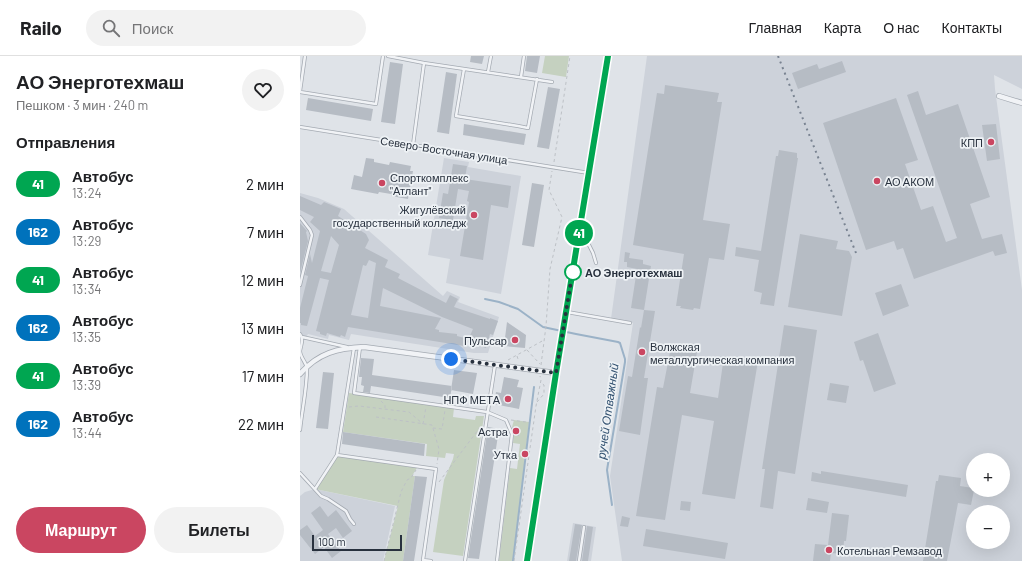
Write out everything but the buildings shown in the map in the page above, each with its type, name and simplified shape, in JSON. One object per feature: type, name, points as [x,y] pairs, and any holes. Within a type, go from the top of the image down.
[{"type":"street","points":[[527,561],[608,56]]},
{"type":"street","points":[[999,96],[1022,103]]},
{"type":"street","points":[[300,374],[307,366],[326,354],[352,347],[556,373]]},
{"type":"lane","points":[[305,56],[300,91],[376,104],[383,56]]},
{"type":"lane","points":[[388,56],[424,63],[552,82]]},
{"type":"lane","points":[[488,72],[491,56]]},
{"type":"lane","points":[[521,77],[524,56]]},
{"type":"lane","points":[[413,145],[424,63]]},
{"type":"lane","points":[[464,69],[456,116],[528,128],[537,79]]},
{"type":"lane","name":"Северо-Восточная улица","points":[[300,127],[589,173]]},
{"type":"lane","points":[[300,217],[312,235],[300,285]]},
{"type":"lane","points":[[580,227],[593,253],[596,263]]},
{"type":"lane","points":[[566,312],[630,323]]},
{"type":"lane","points":[[300,430],[307,366],[300,353],[302,345],[301,335],[352,347],[337,455],[315,489]]},
{"type":"lane","points":[[360,347],[354,393],[487,412],[506,420],[512,434],[497,561]]},
{"type":"lane","points":[[465,561],[487,412],[497,365]]},
{"type":"lane","points":[[337,455],[436,469],[423,561],[431,561]]},
{"type":"lane","points":[[300,473],[321,496],[346,511],[354,524]]},
{"type":"lane","points":[[579,561],[584,527]]},
{"type":"path","points":[[514,561],[536,402],[540,383],[540,371],[546,330],[550,269],[562,217],[549,190],[570,56]]},
{"type":"path","points":[[497,365],[544,340]]},
{"type":"path","points":[[527,350],[541,364]]},
{"type":"path","points":[[517,355],[518,359]]},
{"type":"path","points":[[536,402],[544,394],[544,385],[540,383]]},
{"type":"path","points":[[385,409],[385,405],[379,400],[387,401]]},
{"type":"path","points":[[344,409],[359,406],[409,412],[423,424]]},
{"type":"path","points":[[423,424],[426,407]]},
{"type":"path","points":[[432,428],[442,429],[446,410]]},
{"type":"path","points":[[376,417],[432,425],[439,449],[436,469]]},
{"type":"path","points":[[433,490],[486,419]]},
{"type":"path","points":[[506,420],[526,422]]},
{"type":"path","points":[[384,561],[401,492],[407,480],[412,477],[418,466]]},
{"type":"shaded area","points":[[647,56],[1022,56],[1022,89],[994,75],[1022,290],[1022,561],[622,561],[610,476],[633,323],[611,319]]},
{"type":"shaded area","name":"Жигулёвский государственный колледж","points":[[444,158],[469,162],[468,167],[521,176],[501,294],[446,283],[450,259],[428,255]]},
{"type":"shaded area","points":[[300,193],[318,198],[344,209],[443,296],[447,291],[460,297],[458,302],[499,317],[488,353],[474,353],[351,334],[349,340],[329,335],[328,339],[308,334],[300,347]]},
{"type":"shaded area","points":[[315,489],[395,506],[383,561],[300,561],[300,496],[305,492]]},
{"type":"shaded area","points":[[573,523],[596,527],[591,561],[567,561]]},
{"type":"green space","points":[[545,56],[569,56],[566,77],[542,73]]},
{"type":"green space","points":[[349,393],[454,408],[453,417],[475,420],[476,416],[484,416],[463,556],[433,552],[444,480],[454,454],[446,453],[445,458],[426,456],[427,444],[343,432]]},
{"type":"green space","points":[[514,420],[529,422],[513,561],[499,561],[510,468],[517,469],[520,444],[513,443],[514,435],[519,436],[520,428],[512,427]]},
{"type":"green space","points":[[337,455],[418,466],[412,476],[415,476],[403,561],[384,561],[398,506],[315,489]]},
{"type":"waterway","name":"ручей Отважный","points":[[485,299],[518,309],[543,327],[620,343],[625,362],[607,470],[612,505]]},
{"type":"waterway","name":"ручей Отважный","points":[[513,561],[534,387]]},
{"type":"railway","points":[[778,56],[856,253]]},
{"type":"bus line","name":"41","points":[[527,561],[608,56]]},
{"type":"place","name":"КПП","points":[[991,142]]},
{"type":"place","name":"АО АКОМ","points":[[877,181]]},
{"type":"place","name":"Спорткомплекс \"Атлант\"","points":[[382,183]]},
{"type":"place","name":"Жигулёвский государственный колледж","points":[[474,215]]},
{"type":"place","name":"АО Энерготехмаш","points":[[573,272]]},
{"type":"place","name":"Пульсар","points":[[515,340]]},
{"type":"place","name":"Волжская металлургическая компания","points":[[642,352]]},
{"type":"place","name":"НПФ МЕТА","points":[[508,399]]},
{"type":"place","name":"Астра","points":[[516,431]]},
{"type":"place","name":"Утка","points":[[525,454]]},
{"type":"place","name":"Котельная Ремзавод","points":[[829,550]]},
{"type":"route","points":[[451,359],[556,373],[573,269],[573,272]]}]
